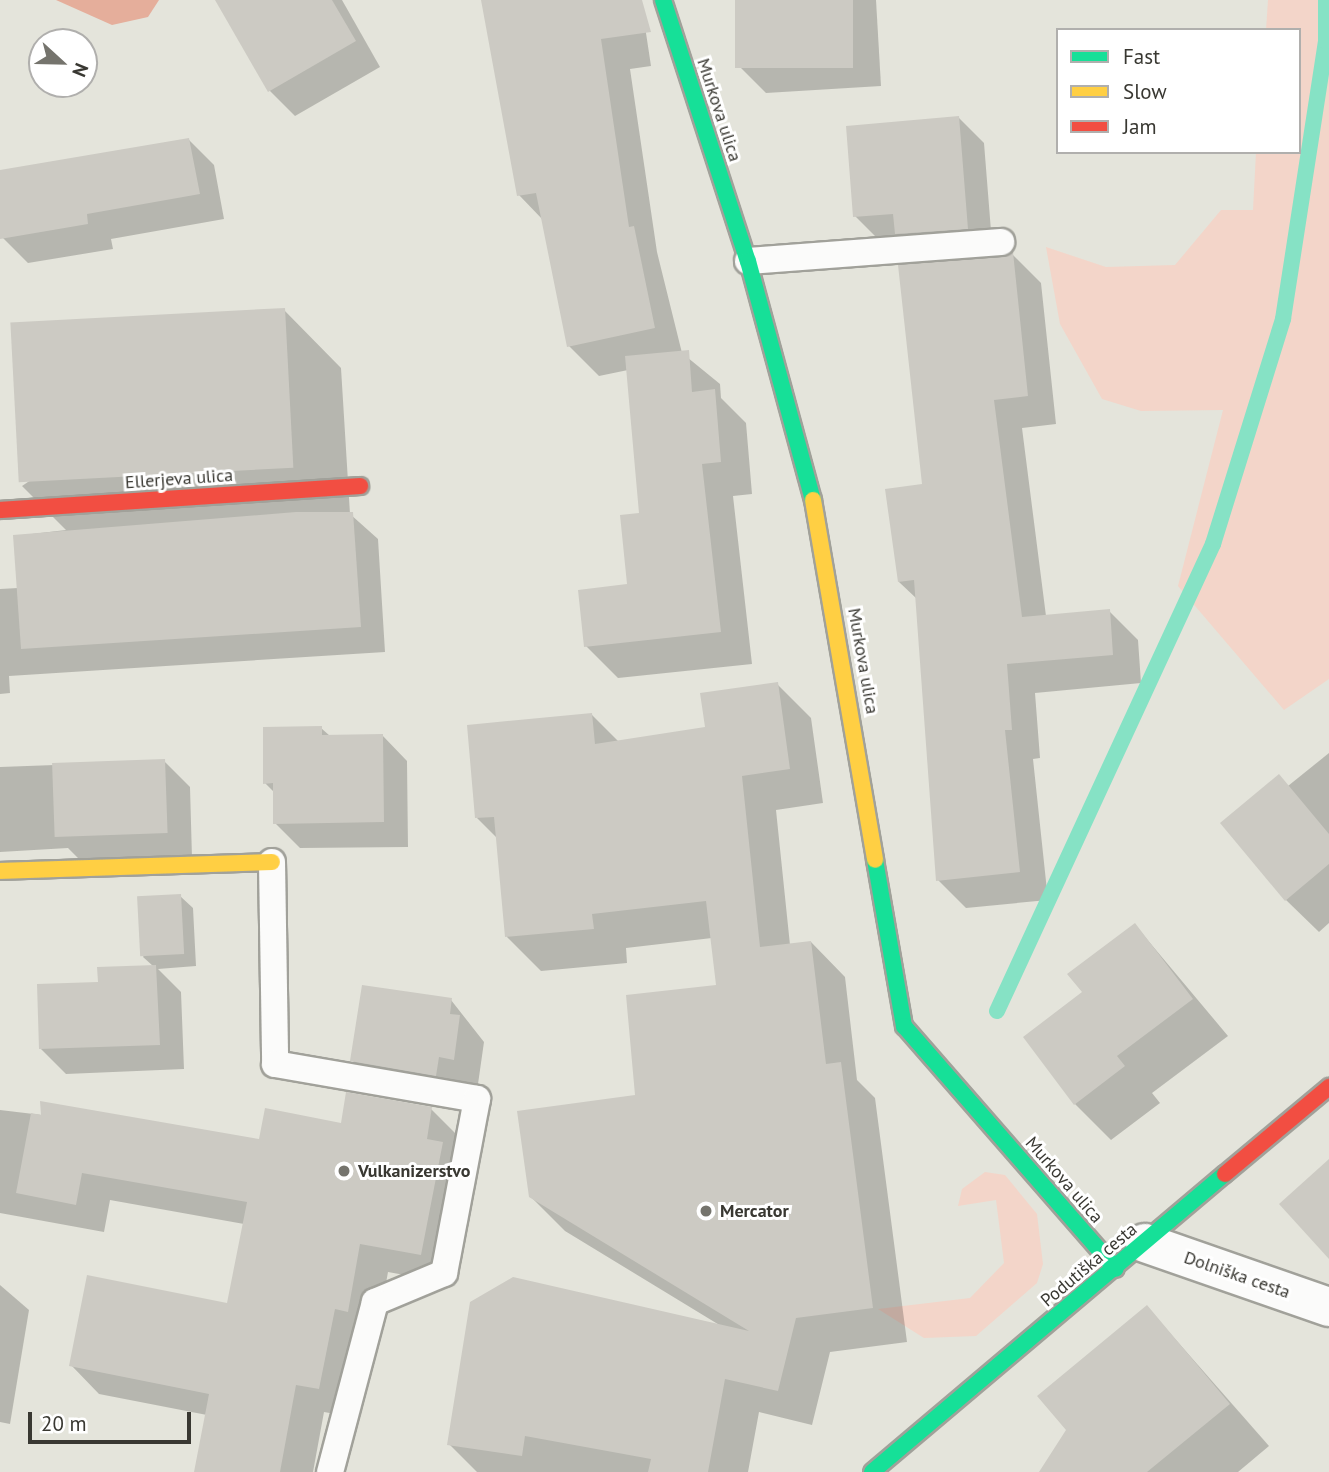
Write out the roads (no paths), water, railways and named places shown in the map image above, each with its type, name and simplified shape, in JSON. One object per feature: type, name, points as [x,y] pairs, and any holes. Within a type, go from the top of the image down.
[{"type":"street","name":"Murkova ulica","points":[[663,0],[748,261],[809,474],[904,1026],[1116,1269]]},
{"type":"street","name":"Ellerjeva ulica","points":[[0,510],[360,486]]},
{"type":"street","points":[[0,871],[272,862]]},
{"type":"street","name":"Podutiška cesta","points":[[872,1472],[1329,1087]]},
{"type":"street","name":"Dolniška cesta","points":[[1145,1243],[1329,1307]]},
{"type":"lane","points":[[748,261],[1001,242]]},
{"type":"lane","points":[[272,862],[275,1064],[477,1099],[444,1273],[375,1303],[330,1472]]},
{"type":"waterway","points":[[997,1011],[1213,544],[1283,319],[1326,41],[1326,0]]},
{"type":"place","name":"Vulkanizerstvo","points":[[344,1171]]},
{"type":"place","name":"Mercator","points":[[706,1211]]}]
